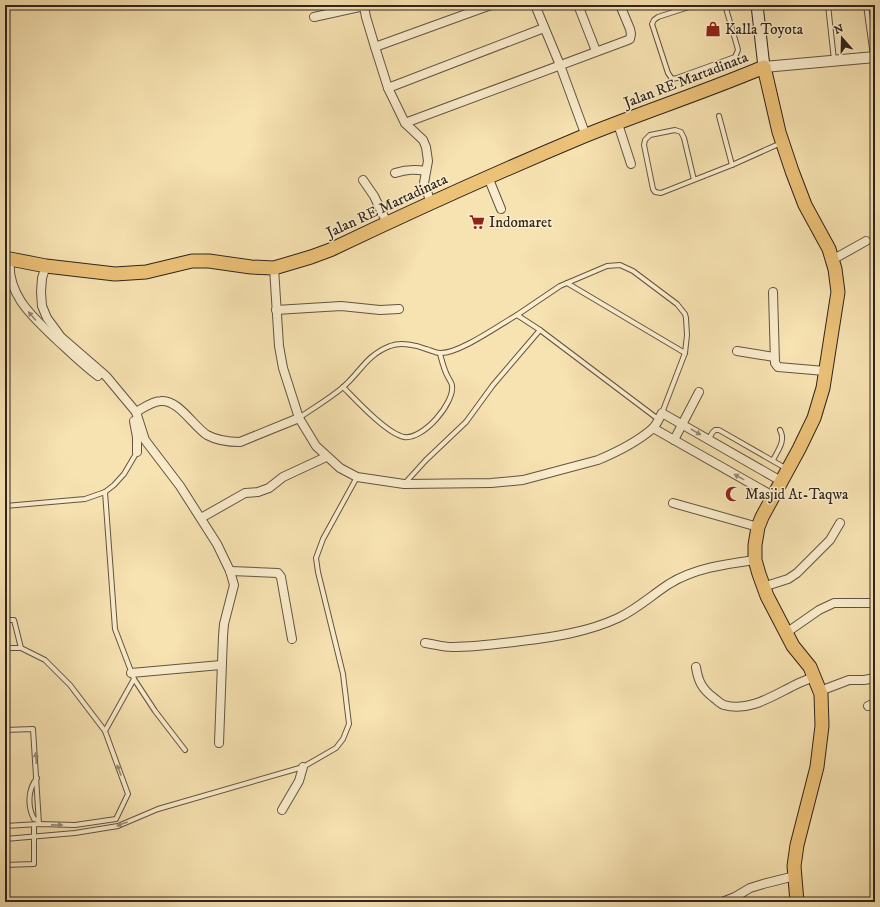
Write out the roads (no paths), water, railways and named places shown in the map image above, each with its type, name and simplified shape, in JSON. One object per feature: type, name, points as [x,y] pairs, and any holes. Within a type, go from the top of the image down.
[{"type":"highway","name":"Jalan RE Martadinata","points":[[7,258],[46,266],[115,274],[146,272],[192,261],[209,261],[251,267],[274,268],[330,250],[488,177],[586,136],[764,67]]},
{"type":"highway","points":[[764,67],[782,143],[805,205],[829,249],[836,275],[838,292],[823,388],[814,418],[758,527],[755,545],[756,560],[763,586],[793,646],[810,667],[820,691],[822,726],[817,767],[797,845],[794,866],[797,902]]},
{"type":"main road","points":[[757,5],[764,67]]},
{"type":"street","points":[[314,17],[365,5],[366,17],[388,88],[405,123],[423,140],[426,147],[428,162],[424,183],[431,203]]},
{"type":"street","points":[[376,47],[491,5]]},
{"type":"street","points":[[535,5],[560,65],[586,136]]},
{"type":"street","points":[[578,5],[596,51]]},
{"type":"street","points":[[405,123],[628,40],[631,37],[630,30],[620,5]]},
{"type":"street","points":[[388,88],[544,28]]},
{"type":"street","points":[[764,67],[874,57]]},
{"type":"street","points":[[618,124],[632,164]]},
{"type":"street","points":[[395,173],[415,169],[426,171]]},
{"type":"street","points":[[488,177],[501,208]]},
{"type":"street","points":[[362,180],[374,196],[387,223]]},
{"type":"street","points":[[832,260],[866,242]]},
{"type":"street","points":[[7,258],[9,277],[21,302],[104,377],[136,412],[141,438],[137,452]]},
{"type":"street","points":[[46,266],[42,278],[41,292],[42,306],[47,318],[48,327]]},
{"type":"street","points":[[274,268],[279,346],[283,368],[299,418],[316,446],[326,457],[340,468],[357,477],[404,484],[491,483],[523,480],[598,460],[625,446],[653,428],[660,416],[682,424],[781,481]]},
{"type":"street","points":[[773,292],[774,362],[778,367],[825,371]]},
{"type":"street","points":[[276,310],[341,306],[380,310],[399,309]]},
{"type":"street","points":[[736,351],[774,358]]},
{"type":"street","points":[[104,377],[128,410],[134,420],[141,438],[180,486],[201,518],[217,544],[234,584],[224,624],[221,665],[219,743]]},
{"type":"street","points":[[674,440],[699,392]]},
{"type":"street","points":[[136,412],[158,401],[166,401],[174,404],[207,435],[221,441],[232,442],[240,442],[299,418]]},
{"type":"street","points":[[653,428],[773,496]]},
{"type":"street","points":[[201,518],[245,493],[258,492],[269,488],[283,477],[326,457]]},
{"type":"street","points":[[673,503],[758,527]]},
{"type":"street","points":[[763,586],[788,579],[797,573],[830,540],[840,523]]},
{"type":"street","points":[[425,643],[450,647],[483,646],[584,631],[619,618],[668,585],[685,576],[718,566],[756,560]]},
{"type":"street","points":[[230,572],[273,572],[281,577],[292,639]]},
{"type":"street","points":[[786,633],[819,610],[834,603],[875,603]]},
{"type":"street","points":[[133,676],[221,665]]},
{"type":"street","points":[[696,667],[703,689],[723,705],[746,706],[767,700],[792,686],[814,677]]},
{"type":"street","points":[[820,691],[849,680],[875,678]]},
{"type":"street","points":[[282,810],[299,781],[303,766]]},
{"type":"street","points":[[722,902],[735,897],[750,888],[795,876]]},
{"type":"lane","points":[[695,5],[658,17],[652,24],[668,73],[672,79],[735,57],[738,50],[726,5]]},
{"type":"lane","points":[[828,5],[835,61]]},
{"type":"lane","points":[[866,5],[874,57]]},
{"type":"lane","points":[[719,116],[732,165]]},
{"type":"lane","points":[[694,180],[684,138],[681,132],[675,130],[650,135],[647,137],[644,145],[655,192],[661,193],[694,180],[732,165],[782,143]]},
{"type":"lane","points":[[299,418],[343,387],[369,358],[381,350],[392,345],[404,344],[420,346],[440,354],[450,352],[462,347],[517,315],[547,294],[567,283],[615,264],[633,271],[677,304],[682,309],[686,318],[688,335],[685,353],[660,416],[517,315]]},
{"type":"lane","points":[[567,283],[685,353]]},
{"type":"lane","points":[[404,484],[426,460],[466,422],[493,386],[540,330]]},
{"type":"lane","points":[[343,387],[391,432],[405,437],[417,434],[426,429],[435,420],[451,396],[452,385],[447,376],[440,354]]},
{"type":"lane","points":[[709,439],[715,430],[720,430],[788,469]]},
{"type":"lane","points":[[772,460],[782,441],[783,436],[780,430]]},
{"type":"lane","points":[[5,506],[86,499],[105,492],[124,474],[137,452]]},
{"type":"lane","points":[[5,838],[74,833],[118,826],[158,809],[303,766],[336,748],[343,739],[348,724],[343,674],[318,572],[316,558],[323,539],[357,477]]},
{"type":"lane","points":[[105,492],[115,629],[133,676],[155,711],[185,750]]},
{"type":"lane","points":[[5,620],[14,620],[21,648]]},
{"type":"lane","points":[[5,648],[21,648],[45,660],[70,685],[105,731],[128,794],[116,819],[75,825],[37,823],[5,826]]},
{"type":"lane","points":[[105,731],[133,676]]},
{"type":"lane","points":[[5,730],[33,729],[37,778],[37,823],[34,836],[34,864],[5,866]]},
{"type":"lane","points":[[37,778],[31,784],[29,796],[31,814],[37,823]]},
{"type":"place","name":"Kalla Toyota","points":[[713,29]]},
{"type":"place","name":"Indomaret","points":[[477,222]]},
{"type":"place","name":"Masjid At-Taqwa","points":[[733,494]]}]
